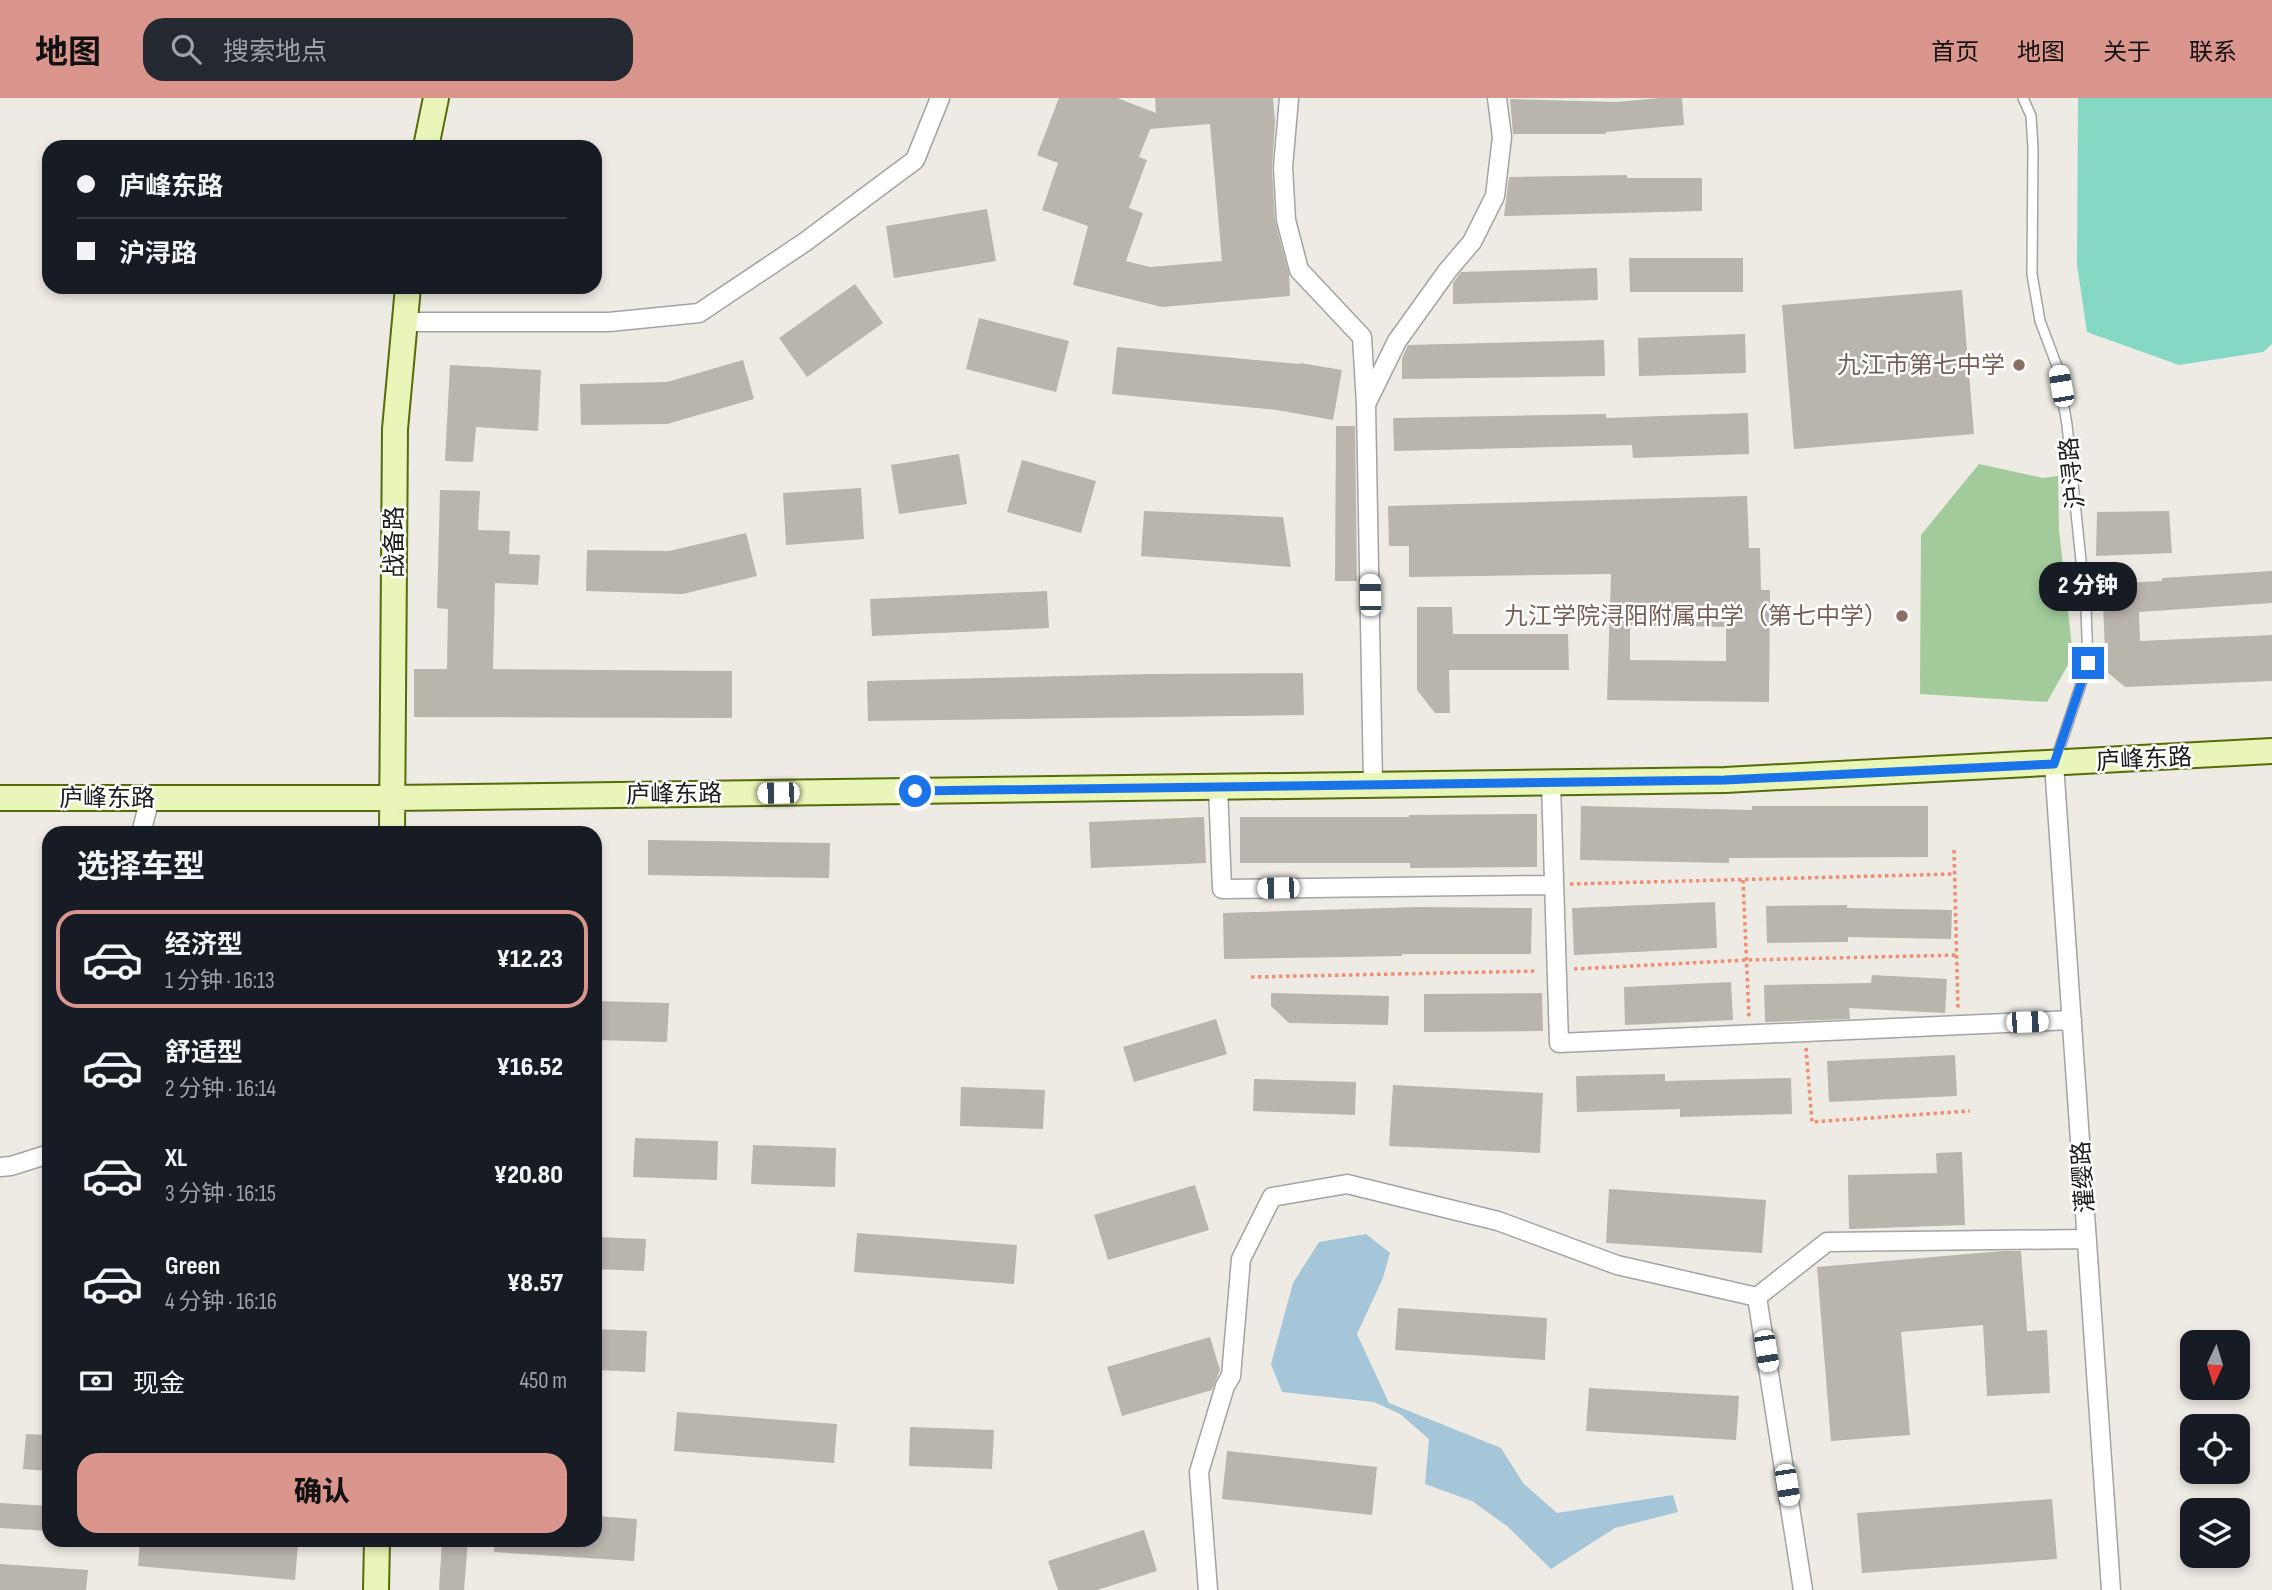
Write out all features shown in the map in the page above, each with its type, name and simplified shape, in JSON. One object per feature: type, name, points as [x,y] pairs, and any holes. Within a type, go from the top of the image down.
[{"type":"main road","points":[[427,140],[436,98]]},
{"type":"main road","name":"战备路","points":[[392,826],[395,429],[407,294]]},
{"type":"main road","name":"庐峰东路","points":[[0,799],[393,798],[1725,780],[2272,751]]},
{"type":"main road","points":[[376,1590],[377,1547]]},
{"type":"street","points":[[403,323],[609,322],[699,313],[805,242],[915,160],[940,98]]},
{"type":"street","points":[[1289,98],[1283,167],[1286,220],[1299,270],[1362,337],[1366,405],[1373,785]]},
{"type":"street","points":[[1366,405],[1397,341],[1448,270],[1472,242],[1495,196],[1502,137],[1497,98]]},
{"type":"street","name":"灌缨路","points":[[2054,764],[2111,1590]]},
{"type":"street","points":[[1551,783],[1559,1043],[2072,1020]]},
{"type":"street","points":[[1218,787],[1222,889],[1554,885]]},
{"type":"street","points":[[143,826],[150,798]]},
{"type":"street","points":[[0,1167],[42,1156]]},
{"type":"street","points":[[1208,1590],[1199,1472],[1225,1386],[1231,1376],[1241,1259],[1272,1197],[1347,1184],[1498,1221],[1617,1265],[1758,1297]]},
{"type":"street","points":[[1758,1297],[1827,1242],[2087,1239]]},
{"type":"street","points":[[1758,1297],[1803,1590]]},
{"type":"lane","name":"沪浔路","points":[[2023,98],[2031,116],[2033,148],[2032,274],[2040,321],[2057,366],[2067,425],[2086,609],[2088,663],[2054,764]]},
{"type":"path","points":[[1954,850],[1959,1025]]},
{"type":"path","points":[[1554,885],[1954,874]]},
{"type":"path","points":[[1743,880],[1750,1035]]},
{"type":"path","points":[[1251,977],[1556,970],[1747,960],[1957,955]]},
{"type":"path","points":[[1805,1032],[1812,1122],[1970,1111]]},
{"type":"green space","points":[[2078,98],[2272,98],[2272,344],[2263,352],[2179,365],[2087,332],[2077,265]]},
{"type":"green space","points":[[1979,464],[2043,478],[2058,476],[2059,530],[2073,656],[2047,702],[1920,694],[1921,535]]},
{"type":"water","points":[[1366,1234],[1390,1253],[1383,1278],[1357,1334],[1389,1403],[1501,1448],[1523,1483],[1557,1513],[1673,1495],[1678,1512],[1615,1528],[1551,1569],[1507,1526],[1472,1501],[1425,1484],[1429,1439],[1400,1414],[1374,1402],[1282,1392],[1271,1364],[1293,1283],[1319,1242]]},
{"type":"building","points":[[1059,98],[1117,98],[1156,113],[1155,98],[1273,98],[1275,122],[1272,168],[1275,221],[1289,274],[1290,296],[1162,307],[1073,285],[1088,226],[1042,210],[1058,163],[1037,155]],"holes":[[[1210,124],[1222,261],[1150,267],[1126,261],[1143,213],[1129,208],[1147,160],[1139,157],[1150,129]]]},
{"type":"building","points":[[1682,98],[1684,125],[1606,134],[1513,134],[1510,99],[1617,102]]},
{"type":"building","points":[[1627,175],[1627,178],[1702,178],[1702,211],[1504,216],[1509,177]]},
{"type":"building","points":[[987,209],[996,261],[894,278],[886,226]]},
{"type":"building","points":[[1629,258],[1743,258],[1743,292],[1630,292]]},
{"type":"building","points":[[1597,268],[1598,300],[1453,304],[1453,283],[1461,272]]},
{"type":"building","points":[[855,284],[883,323],[807,377],[779,338]]},
{"type":"building","points":[[1962,290],[1974,434],[1794,449],[1782,305]]},
{"type":"building","points":[[979,318],[1069,341],[1056,392],[966,369]]},
{"type":"building","points":[[1745,334],[1746,373],[1639,376],[1638,338]]},
{"type":"building","points":[[1604,340],[1605,376],[1402,379],[1402,358],[1408,345]]},
{"type":"building","points":[[1117,347],[1300,363],[1342,370],[1333,420],[1277,410],[1112,394]]},
{"type":"building","points":[[743,360],[754,399],[667,424],[581,425],[580,384],[667,382]]},
{"type":"building","points":[[450,365],[541,370],[538,431],[476,427],[473,462],[445,461]]},
{"type":"building","points":[[1748,413],[1749,454],[1633,458],[1632,445],[1394,451],[1393,418],[1606,414],[1606,418]]},
{"type":"building","points":[[1336,426],[1355,426],[1357,581],[1335,581]]},
{"type":"building","points":[[959,454],[967,504],[899,514],[891,465]]},
{"type":"building","points":[[1022,460],[1096,481],[1081,533],[1007,512]]},
{"type":"building","points":[[861,488],[864,539],[786,545],[783,493]]},
{"type":"building","points":[[440,490],[480,491],[478,530],[510,531],[509,554],[540,555],[538,585],[495,583],[493,669],[732,671],[732,718],[414,717],[414,669],[447,669],[448,609],[437,608]]},
{"type":"building","points":[[1747,496],[1749,548],[1760,548],[1761,590],[1770,590],[1769,702],[1607,700],[1611,574],[1409,577],[1409,546],[1389,546],[1388,506]],"holes":[[[1630,625],[1726,627],[1726,661],[1630,660]]]},
{"type":"building","points":[[1144,511],[1283,517],[1291,567],[1141,556]]},
{"type":"building","points":[[2169,511],[2172,553],[2096,556],[2097,512]]},
{"type":"building","points":[[746,533],[757,576],[683,594],[586,591],[587,550],[669,551]]},
{"type":"building","points":[[2272,571],[2272,603],[2139,612],[2140,641],[2272,635],[2272,681],[2125,687],[2106,671],[2102,584]]},
{"type":"building","points":[[1047,591],[1049,628],[872,636],[870,599]]},
{"type":"building","points":[[1417,607],[1452,607],[1453,634],[1568,634],[1569,670],[1449,670],[1450,713],[1435,713],[1417,690]]},
{"type":"building","points":[[1303,673],[1304,715],[868,721],[867,681]]},
{"type":"building","points":[[1581,806],[1752,810],[1752,806],[1928,806],[1928,857],[1729,858],[1729,863],[1580,860]]},
{"type":"building","points":[[1537,814],[1537,867],[1410,868],[1410,863],[1240,863],[1240,817]]},
{"type":"building","points":[[1204,817],[1206,863],[1091,868],[1089,822]]},
{"type":"building","points":[[648,840],[830,843],[829,878],[648,875]]},
{"type":"building","points":[[1715,902],[1717,948],[1574,955],[1572,908]]},
{"type":"building","points":[[1847,905],[1847,908],[1952,910],[1951,939],[1848,937],[1848,942],[1767,943],[1766,906]]},
{"type":"building","points":[[1418,907],[1532,908],[1531,954],[1402,954],[1224,959],[1223,913]]},
{"type":"building","points":[[1872,975],[1947,979],[1945,1013],[1849,1008],[1850,1019],[1765,1022],[1764,985],[1871,983]]},
{"type":"building","points":[[1731,982],[1733,1020],[1625,1025],[1624,987]]},
{"type":"building","points":[[1271,993],[1389,996],[1388,1025],[1289,1023],[1271,1006]]},
{"type":"building","points":[[1542,993],[1543,1031],[1424,1032],[1424,994]]},
{"type":"building","points":[[602,1001],[669,1003],[667,1042],[602,1040]]},
{"type":"building","points":[[1216,1019],[1227,1054],[1134,1082],[1123,1047]]},
{"type":"building","points":[[1955,1055],[1957,1096],[1829,1102],[1827,1061]]},
{"type":"building","points":[[1665,1074],[1665,1081],[1791,1078],[1792,1114],[1680,1117],[1680,1109],[1577,1112],[1576,1076]]},
{"type":"building","points":[[1254,1079],[1356,1082],[1355,1115],[1253,1111]]},
{"type":"building","points":[[1393,1085],[1543,1093],[1540,1153],[1389,1146]]},
{"type":"building","points":[[961,1087],[1045,1090],[1043,1129],[960,1126]]},
{"type":"building","points":[[635,1138],[718,1141],[717,1180],[633,1177]]},
{"type":"building","points":[[753,1145],[836,1148],[835,1187],[751,1184]]},
{"type":"building","points":[[1962,1152],[1965,1225],[1849,1229],[1848,1175],[1937,1173],[1936,1153]]},
{"type":"building","points":[[1195,1185],[1209,1230],[1108,1260],[1094,1215]]},
{"type":"building","points":[[1609,1189],[1766,1200],[1762,1253],[1606,1243]]},
{"type":"building","points":[[857,1233],[1017,1245],[1014,1284],[854,1272]]},
{"type":"building","points":[[602,1237],[646,1239],[644,1271],[602,1269]]},
{"type":"building","points":[[2021,1251],[2027,1331],[2047,1330],[2050,1393],[1987,1396],[1983,1325],[1901,1332],[1910,1435],[1831,1441],[1817,1267]]},
{"type":"building","points":[[1398,1308],[1547,1318],[1545,1360],[1395,1350]]},
{"type":"building","points":[[602,1329],[647,1331],[645,1372],[602,1370]]},
{"type":"building","points":[[1210,1337],[1220,1370],[1212,1390],[1122,1416],[1107,1367]]},
{"type":"building","points":[[1589,1388],[1739,1396],[1736,1440],[1586,1431]]},
{"type":"building","points":[[677,1412],[837,1424],[834,1463],[674,1451]]},
{"type":"building","points":[[910,1427],[994,1430],[992,1469],[909,1466]]},
{"type":"building","points":[[26,1434],[42,1435],[42,1470],[23,1469]]},
{"type":"building","points":[[1227,1451],[1377,1467],[1372,1515],[1222,1499]]},
{"type":"building","points":[[2052,1499],[2057,1559],[1862,1573],[1857,1513]]},
{"type":"building","points":[[0,1503],[42,1506],[42,1531],[0,1528]]},
{"type":"building","points":[[602,1516],[637,1519],[634,1561],[494,1552],[494,1547],[602,1547]]},
{"type":"building","points":[[1144,1530],[1157,1571],[1097,1590],[1058,1590],[1048,1561]]},
{"type":"building","points":[[139,1547],[298,1547],[295,1580],[138,1566]]},
{"type":"building","points":[[442,1547],[467,1547],[464,1590],[439,1590]]},
{"type":"building","points":[[0,1564],[88,1570],[86,1590],[0,1590]]},
{"type":"place","name":"九江市第七中学","points":[[2019,365]]},
{"type":"place","name":"九江学院浔阳附属中学（第七中学）","points":[[1902,616]]},
{"type":"route","points":[[915,791],[1725,780],[2054,764],[2088,663]]}]
